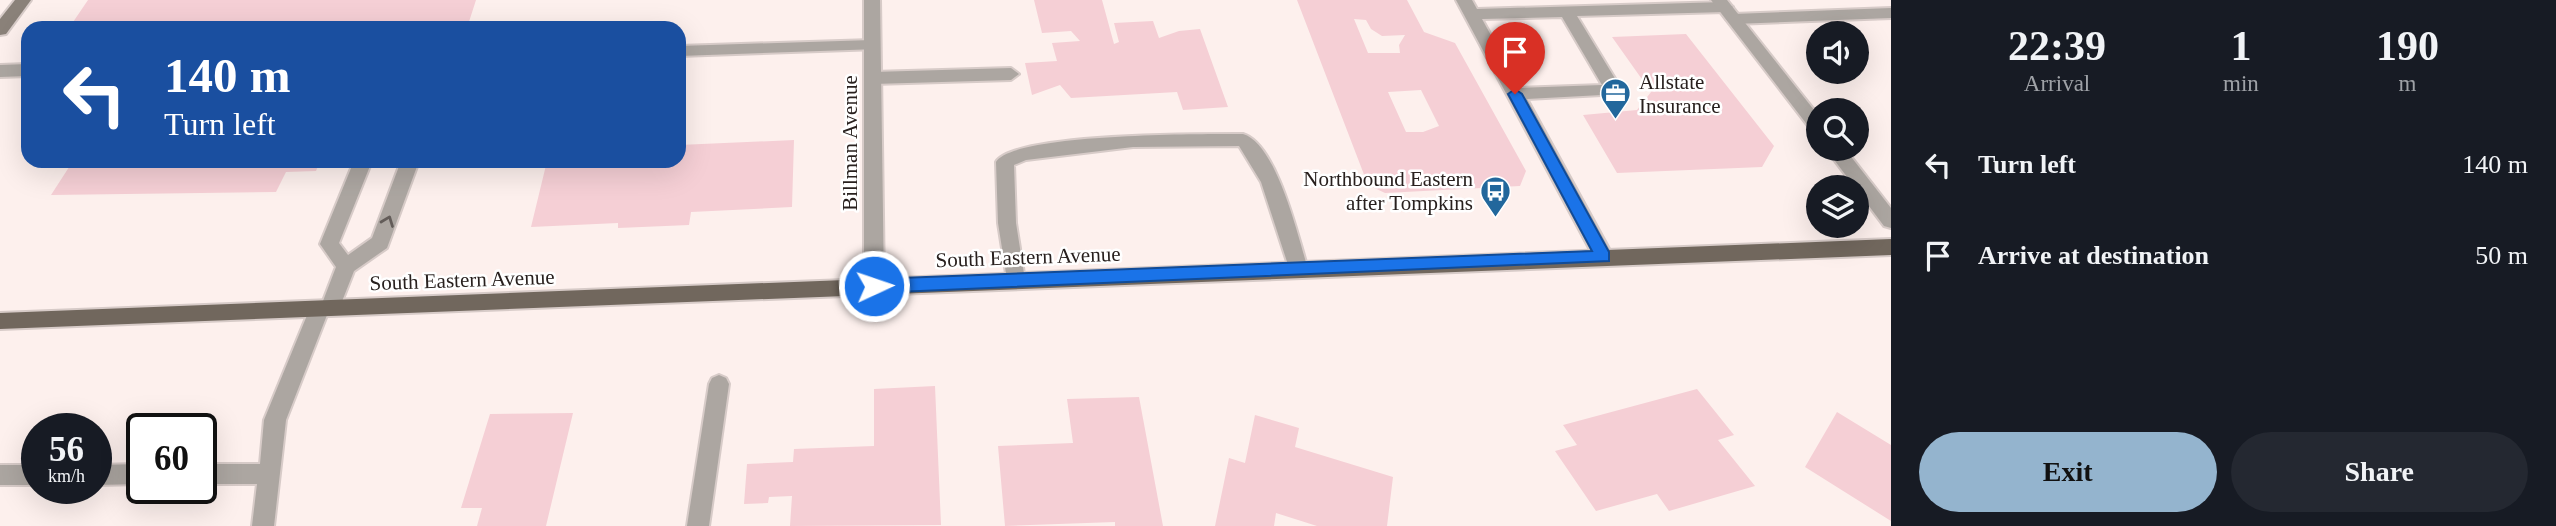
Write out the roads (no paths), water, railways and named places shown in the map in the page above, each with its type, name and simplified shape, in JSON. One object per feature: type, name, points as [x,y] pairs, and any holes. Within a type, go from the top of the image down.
[{"type":"main road","points":[[0,30],[23,0]]},
{"type":"main road","name":"South Eastern Avenue","points":[[0,321],[1603,256],[1891,247]]},
{"type":"street","name":"Billman Avenue","points":[[872,0],[874,286]]},
{"type":"street","points":[[1468,7],[1566,12],[1726,9],[1891,13]]},
{"type":"street","points":[[1468,7],[1603,256]]},
{"type":"street","points":[[1726,9],[1806,112]]},
{"type":"street","points":[[686,51],[872,45]]},
{"type":"street","points":[[0,71],[21,70]]},
{"type":"street","points":[[1016,280],[1008,229],[1005,162],[1024,154],[1133,141],[1243,141],[1255,151],[1268,179],[1298,269]]},
{"type":"street","points":[[1844,161],[1891,221]]},
{"type":"street","points":[[346,266],[329,244],[360,168]]},
{"type":"street","points":[[263,526],[275,420],[346,266],[380,243],[407,168]]},
{"type":"street","points":[[698,526],[719,384]]},
{"type":"street","points":[[217,474],[270,474]]},
{"type":"street","points":[[0,475],[21,475]]},
{"type":"lane","points":[[1515,94],[1614,90],[1566,12]]},
{"type":"lane","points":[[873,78],[1011,74]]},
{"type":"place","name":"Allstate Insurance","points":[[1616,121]]},
{"type":"place","name":"Northbound Eastern after Tompkins","points":[[1496,218]]}]
